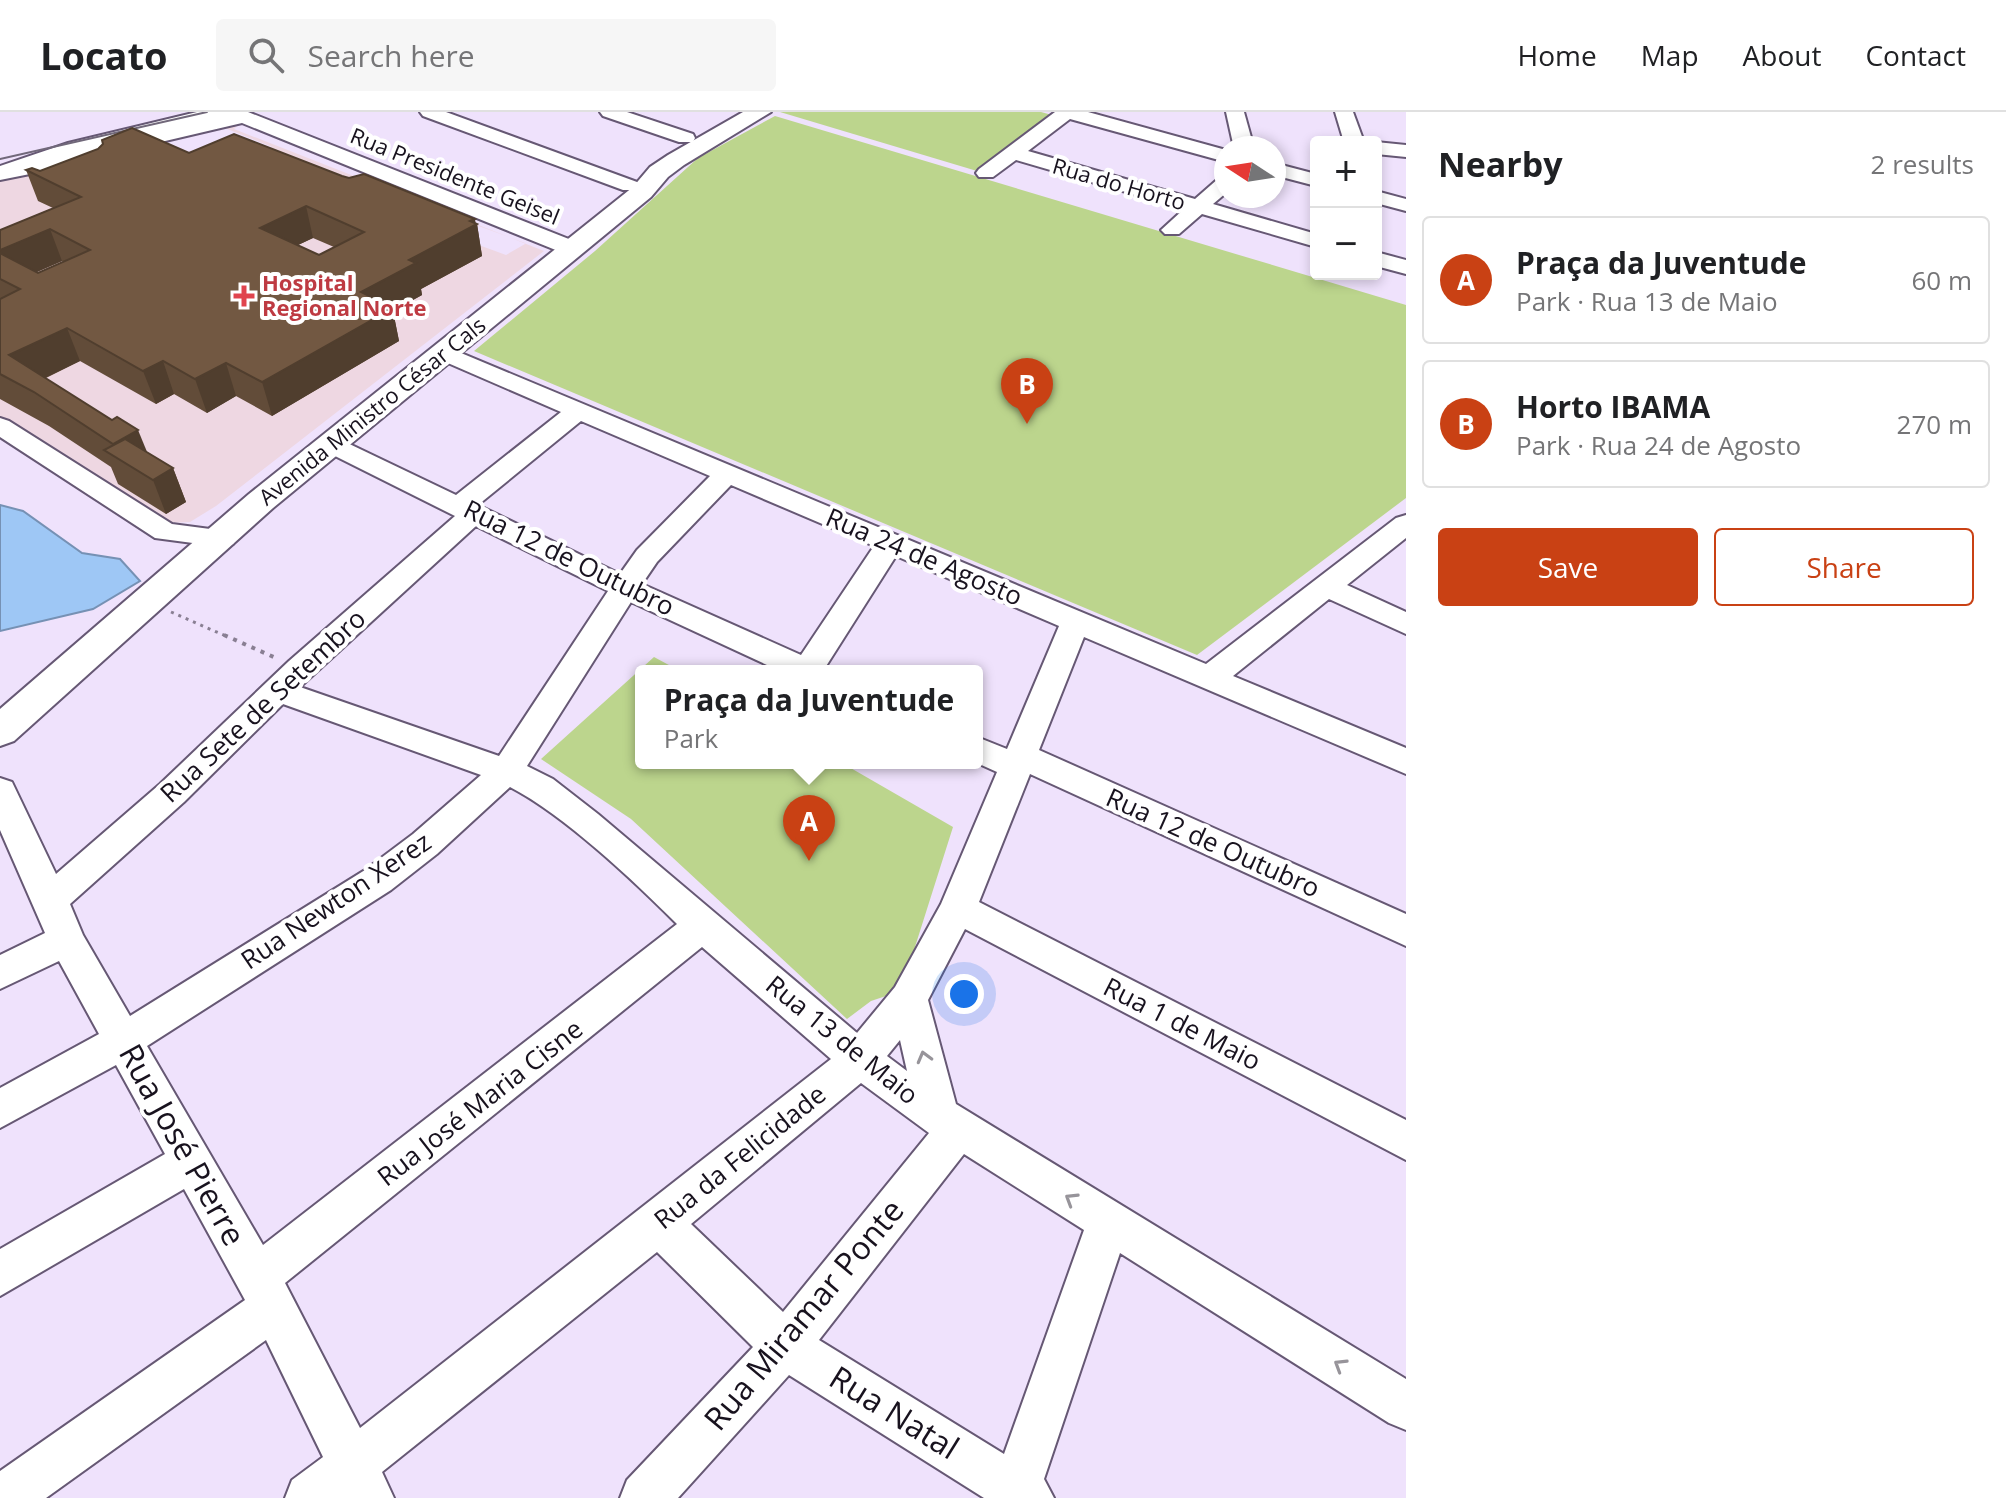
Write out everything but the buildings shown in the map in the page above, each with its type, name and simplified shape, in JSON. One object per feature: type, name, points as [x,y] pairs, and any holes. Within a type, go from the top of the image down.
[{"type":"main road","name":"Avenida Ministro César Cals","points":[[636,189],[633,169],[734,112]]},
{"type":"main road","name":"Avenida Ministro César Cals","points":[[0,731],[223,538],[261,501],[571,248],[636,189],[676,160],[760,112]]},
{"type":"main road","points":[[0,154],[174,113]]},
{"type":"main road","points":[[11,171],[76,148],[234,114]]},
{"type":"street","points":[[429,112],[636,189]]},
{"type":"street","points":[[609,112],[686,138]]},
{"type":"street","points":[[986,173],[1067,112],[1214,153]]},
{"type":"street","points":[[1235,112],[1241,136]]},
{"type":"street","points":[[1344,112],[1352,136]]},
{"type":"street","points":[[11,171],[234,114]]},
{"type":"street","name":"Rua Presidente Geisel","points":[[234,114],[311,155],[571,248]]},
{"type":"street","points":[[1382,149],[1406,151]]},
{"type":"street","name":"Rua do Horto","points":[[1014,153],[1310,239]]},
{"type":"street","points":[[49,163],[76,174]]},
{"type":"street","points":[[1286,172],[1310,178]]},
{"type":"street","points":[[1172,230],[1214,193]]},
{"type":"street","points":[[1382,199],[1406,205]]},
{"type":"street","points":[[1382,261],[1406,267]]},
{"type":"street","name":"Rua 24 de Agosto","points":[[442,352],[1406,762]]},
{"type":"street","name":"Rua Sete de Setembro","points":[[52,899],[172,793],[468,509],[579,410]]},
{"type":"street","points":[[0,426],[165,532],[223,538]]},
{"type":"street","name":"Rua 12 de Outubro","points":[[330,444],[625,588],[795,665]]},
{"type":"street","name":"Rua Newton Xerez","points":[[0,1109],[124,1040],[399,865],[507,771],[625,588],[667,534],[728,473]]},
{"type":"street","points":[[1211,677],[1405,525]]},
{"type":"street","points":[[812,665],[890,543]]},
{"type":"street","points":[[1325,586],[1406,624]]},
{"type":"street","name":"Rua da Felicidade","points":[[310,1498],[360,1482],[659,1223],[860,1060],[909,999],[958,908],[1075,623]]},
{"type":"street","name":"Rua 13 de Maio","points":[[289,680],[507,771],[552,797],[661,885],[702,925],[860,1060],[949,1122],[1406,1406]]},
{"type":"street","name":"Rua 12 de Outubro","points":[[983,751],[1017,761],[1406,931]]},
{"type":"street","name":"Rua José Pierre","points":[[0,791],[10,844],[52,899],[66,940],[265,1292],[360,1482]]},
{"type":"street","name":"Rua 1 de Maio","points":[[958,908],[1406,1141]]},
{"type":"street","name":"Rua José Maria Cisne","points":[[4,1498],[265,1292],[702,925]]},
{"type":"street","points":[[0,973],[66,940]]},
{"type":"street","points":[[909,999],[949,1122]]},
{"type":"street","name":"Rua Miramar Ponte","points":[[645,1498],[785,1346],[949,1122]]},
{"type":"street","points":[[0,1274],[193,1160]]},
{"type":"street","points":[[1020,1495],[1109,1222]]},
{"type":"street","name":"Rua Natal","points":[[659,1223],[785,1346],[1020,1495]]},
{"type":"path","points":[[177,615],[289,680]]},
{"type":"shaded area","name":"Hospital Regional Norte","points":[[225,125],[237,126],[234,129],[505,236],[476,225],[457,237],[506,255],[525,244],[544,251],[216,506],[190,522],[168,523],[156,521],[0,418],[0,177]],"holes":[[[225,128],[272,147],[199,179],[137,148]]]},
{"type":"green space","points":[[780,112],[1041,112],[1052,115],[977,171]]},
{"type":"green space","points":[[775,116],[1310,276],[1310,280],[1323,280],[1406,305],[1406,498],[1197,655],[474,351],[595,251],[698,158]]},
{"type":"green space","points":[[654,657],[669,665],[645,665]]},
{"type":"green space","points":[[635,674],[635,769],[852,769],[953,827],[901,991],[871,1001],[847,1019],[631,819],[541,759]]},
{"type":"water","points":[[0,505],[23,511],[82,553],[120,559],[140,581],[93,609],[0,631]]},
{"type":"tram line","points":[[0,159],[207,112]]},
{"type":"place","name":"Hospital Regional Norte","points":[[244,296]]},
{"type":"place","name":"Horto IBAMA","points":[[1027,424]]},
{"type":"place","name":"Praça da Juventude","points":[[809,861]]}]
